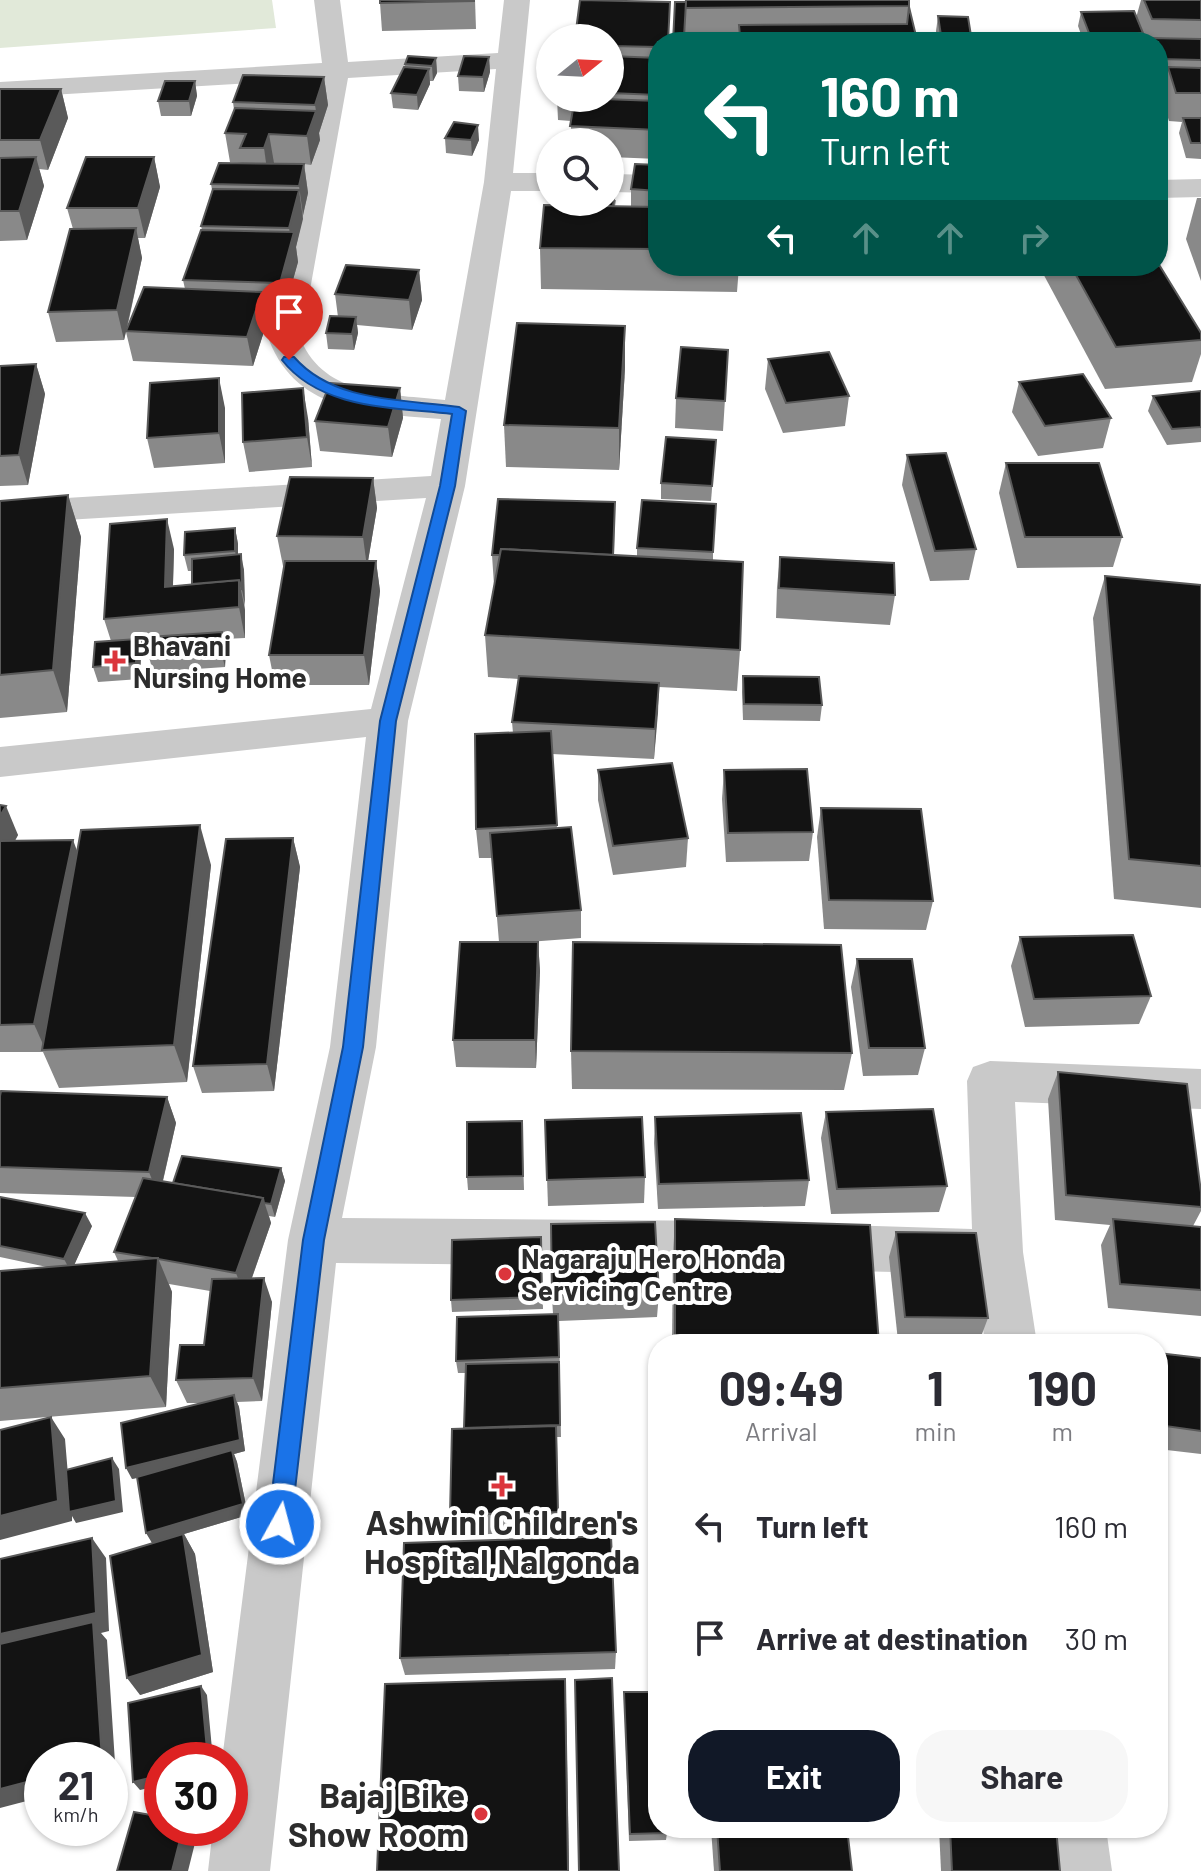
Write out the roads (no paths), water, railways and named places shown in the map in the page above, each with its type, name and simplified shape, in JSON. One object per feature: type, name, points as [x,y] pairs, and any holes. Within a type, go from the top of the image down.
[{"type":"street","points":[[327,0],[336,71],[285,340],[289,360],[301,374],[322,388],[349,396],[459,411]]},
{"type":"street","points":[[239,1871],[313,1240],[353,1047],[388,721],[447,486],[498,182],[517,0]]},
{"type":"street","points":[[0,90],[512,60]]},
{"type":"street","points":[[498,182],[536,182]]},
{"type":"street","points":[[624,183],[648,184]]},
{"type":"street","points":[[1168,189],[1201,188]]},
{"type":"street","points":[[0,513],[447,486]]},
{"type":"street","points":[[0,762],[388,721]]},
{"type":"street","points":[[1010,1334],[998,1252],[990,1081],[1201,1089]]},
{"type":"street","points":[[313,1240],[681,1243],[998,1252]]},
{"type":"street","points":[[1076,1838],[1081,1871]]},
{"type":"place","name":"Bhavani Nursing Home","points":[[115,661]]},
{"type":"place","name":"Nagaraju Hero Honda Servicing Centre","points":[[505,1274]]},
{"type":"place","name":"Ashwini Children's Hospital,Nalgonda","points":[[502,1486]]},
{"type":"place","name":"Bajaj Bike Show Room","points":[[481,1814]]}]
